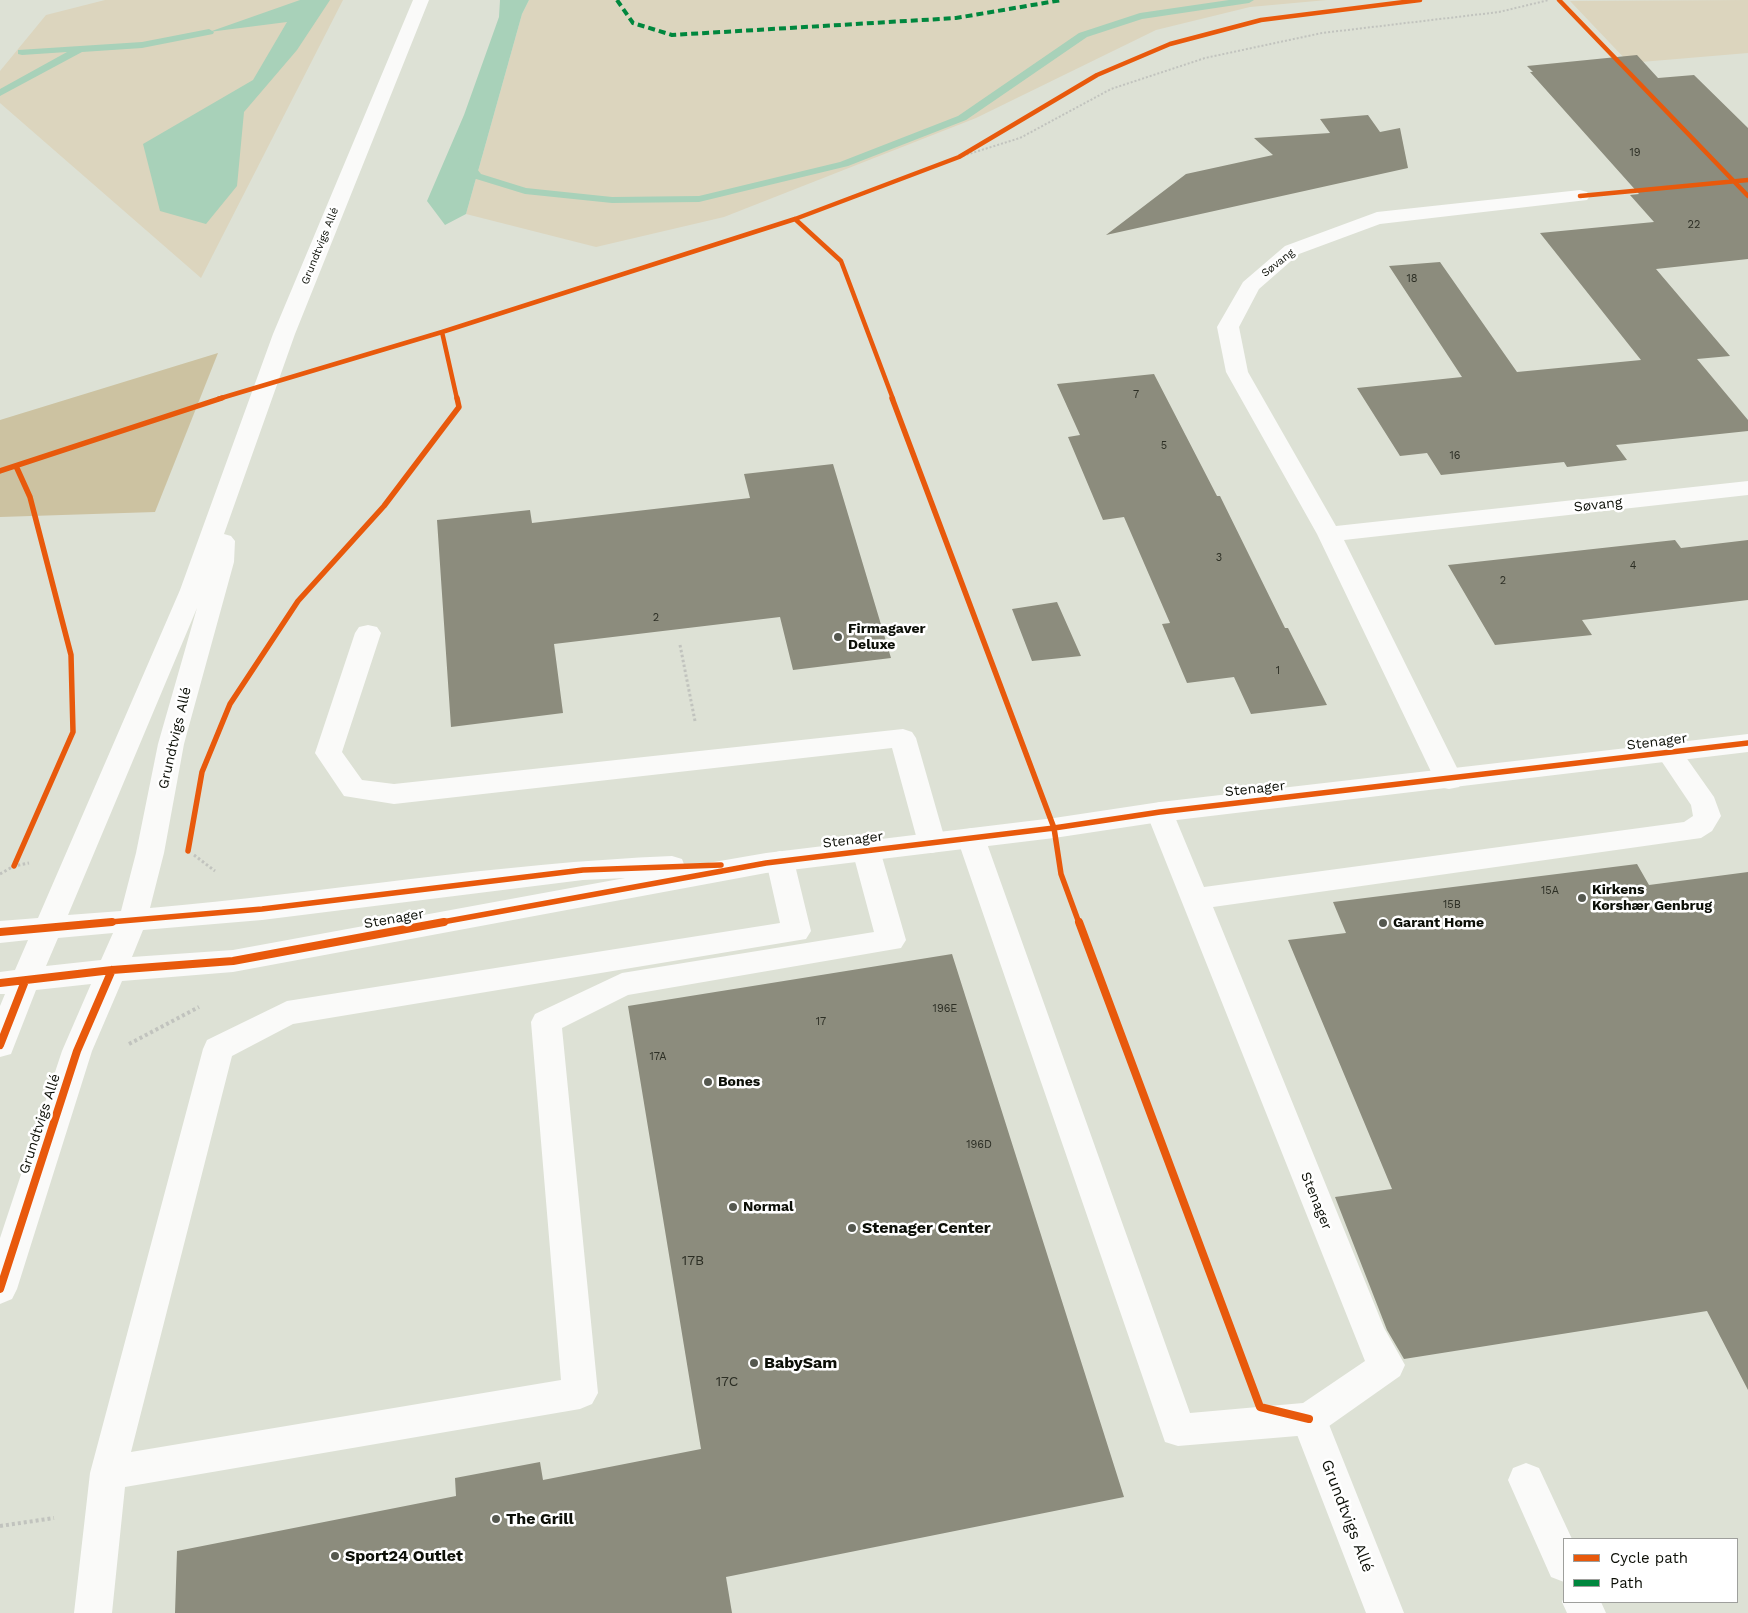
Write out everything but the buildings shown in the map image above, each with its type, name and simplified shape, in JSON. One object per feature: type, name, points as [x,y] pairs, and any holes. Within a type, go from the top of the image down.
[{"type":"street","name":"Grundtvigs Allé","points":[[0,1045],[12,982],[48,927],[192,590],[284,334],[421,0]]},
{"type":"street","name":"Søvang","points":[[1449,780],[1329,534],[1237,372],[1228,328],[1250,286],[1292,250],[1377,218],[1580,196]]},
{"type":"street","name":"Søvang","points":[[1329,534],[1748,488]]},
{"type":"street","name":"Grundtvigs Allé","points":[[0,1289],[77,1051],[132,922],[150,853],[171,744],[222,562],[227,494]]},
{"type":"street","points":[[368,633],[328,753],[354,789],[394,794],[902,738],[932,842]]},
{"type":"street","name":"Stenager","points":[[12,982],[112,970],[233,961],[773,862],[971,838],[1160,812],[1449,780],[1748,743]]},
{"type":"street","points":[[1194,899],[1691,831],[1702,824],[1707,816],[1704,804],[1669,753]]},
{"type":"street","name":"Stenager","points":[[1160,812],[1367,1328],[1376,1349],[1388,1364],[1309,1419]]},
{"type":"street","points":[[971,838],[1178,1430],[1309,1419]]},
{"type":"street","points":[[108,1473],[580,1393],[546,1022],[622,984],[891,940],[866,850]]},
{"type":"street","name":"Stenager","points":[[0,932],[132,922],[272,908],[583,870],[773,862]]},
{"type":"street","points":[[93,1613],[108,1473],[218,1049],[287,1013],[796,931],[773,862]]},
{"type":"street","name":"Grundtvigs Allé","points":[[1309,1419],[1385,1613]]},
{"type":"street","points":[[1526,1480],[1563,1562]]},
{"type":"path","points":[[950,160],[1020,138],[1111,89],[1205,58],[1322,33],[1499,12],[1549,0]]},
{"type":"path","points":[[959,157],[992,138]]},
{"type":"path","points":[[680,645],[703,761]]},
{"type":"path","points":[[0,874],[14,866],[18,857]]},
{"type":"shaded area","points":[[105,0],[343,0],[201,278],[0,103],[0,71],[46,15]]},
{"type":"shaded area","points":[[300,0],[330,0],[297,50],[244,112],[237,186],[206,224],[160,211],[143,144],[253,80],[287,22],[209,32]]},
{"type":"shaded area","points":[[500,0],[529,0],[522,14],[466,214],[445,225],[427,201],[464,115],[499,17]]},
{"type":"shaded area","points":[[529,0],[1327,0],[1250,7],[1156,30],[976,118],[724,217],[596,247],[466,214],[522,14]]},
{"type":"shaded area","points":[[1748,0],[1748,53],[1629,63],[1570,1]]},
{"type":"shaded area","points":[[218,353],[155,512],[0,517],[0,420]]},
{"type":"waterway","points":[[464,160],[477,176],[525,191],[612,200],[699,199],[844,164],[962,118],[1083,35],[1140,16],[1249,0]]},
{"type":"waterway","points":[[22,52],[142,45],[209,32]]},
{"type":"waterway","points":[[0,93],[77,51]]},
{"type":"marked path","points":[[617,0],[633,23],[672,35],[956,18],[1062,0]]},
{"type":"cycle path","points":[[0,471],[181,410],[442,332],[795,219],[959,157],[1097,75],[1170,44],[1261,20],[1420,0]]},
{"type":"cycle path","points":[[1559,0],[1748,196]]},
{"type":"cycle path","points":[[1580,196],[1748,180]]},
{"type":"cycle path","points":[[795,219],[841,261],[1054,828],[1061,874],[1260,1407],[1309,1419]]},
{"type":"cycle path","points":[[188,851],[202,772],[230,704],[298,601],[384,506],[459,407],[442,332]]},
{"type":"cycle path","points":[[14,866],[73,732],[71,655],[30,497],[16,466]]},
{"type":"cycle path","points":[[0,983],[112,970],[233,961],[766,863],[1054,828],[1160,812],[1748,743]]},
{"type":"cycle path","points":[[0,932],[262,909],[583,870],[721,865]]},
{"type":"cycle path","points":[[0,1289],[77,1051],[112,970]]},
{"type":"cycle path","points":[[0,1045],[25,981]]},
{"type":"place","name":"Firmagaver Deluxe","points":[[838,637]]},
{"type":"place","name":"Kirkens Korshær Genbrug","points":[[1582,898]]},
{"type":"place","name":"Garant Home","points":[[1383,923]]},
{"type":"place","name":"Bones","points":[[708,1082]]},
{"type":"place","name":"Normal","points":[[733,1207]]},
{"type":"place","name":"Stenager Center","points":[[852,1228]]},
{"type":"place","name":"BabySam","points":[[754,1363]]},
{"type":"place","name":"The Grill","points":[[496,1519]]},
{"type":"place","name":"Sport24 Outlet","points":[[335,1556]]}]
